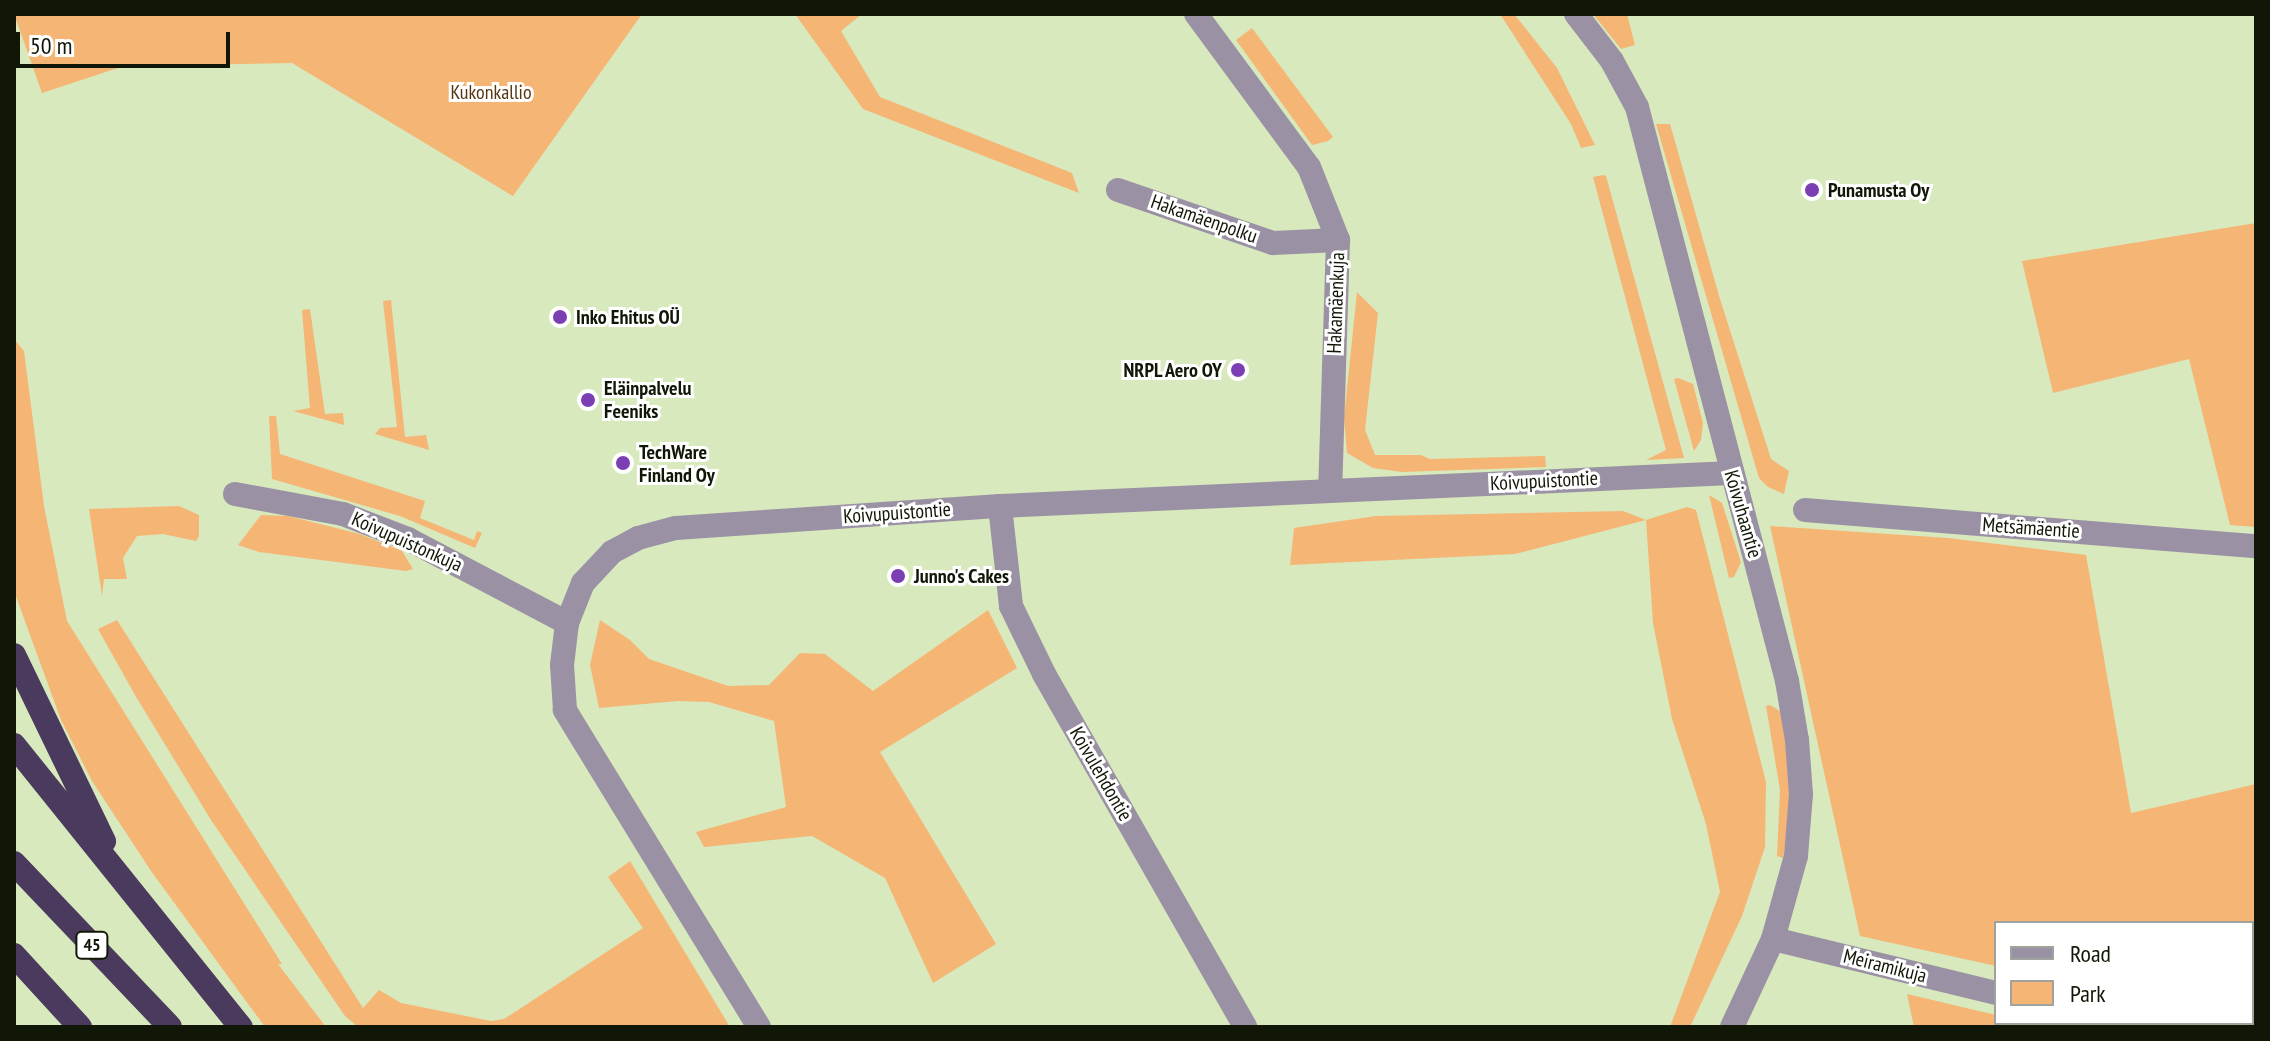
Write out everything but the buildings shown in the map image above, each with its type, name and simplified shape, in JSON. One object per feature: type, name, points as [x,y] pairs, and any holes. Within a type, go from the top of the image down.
[{"type":"highway","points":[[14,655],[62,761],[131,892]]},
{"type":"highway","points":[[14,745],[241,1027]]},
{"type":"highway","name":"45","points":[[14,863],[170,1027]]},
{"type":"highway","points":[[14,955],[80,1027]]},
{"type":"street","name":"Hakamäenkuja","points":[[1196,14],[1309,167],[1338,240],[1330,491]]},
{"type":"street","name":"Koivuhaantie","points":[[1576,14],[1612,61],[1637,107],[1787,681],[1797,740],[1801,794],[1796,856],[1773,939],[1732,1027]]},
{"type":"street","name":"Hakamäenpolku","points":[[1118,190],[1273,243],[1338,240]]},
{"type":"street","name":"Koivupuistontie","points":[[759,1027],[565,710],[562,665],[567,623],[583,583],[612,552],[651,534],[676,528],[1000,506],[1731,473]]},
{"type":"street","name":"Koivupuistonkuja","points":[[235,494],[343,514],[408,539],[567,623]]},
{"type":"street","name":"Koivulehdontie","points":[[1000,506],[1011,606],[1044,674],[1245,1027]]},
{"type":"street","name":"Metsämäentie","points":[[1805,510],[2256,546]]},
{"type":"street","name":"Meiramikuja","points":[[1773,939],[1994,993]]},
{"type":"green space","name":"Kukonkallio","points":[[14,14],[642,14],[513,196],[292,63],[124,66],[42,93]]},
{"type":"green space","points":[[795,14],[862,14],[841,31],[880,97],[1072,173],[1079,193],[863,109]]},
{"type":"green space","points":[[1500,14],[1514,14],[1557,68],[1595,145],[1581,148],[1571,124]]},
{"type":"green space","points":[[1593,14],[1627,14],[1635,45],[1621,49]]},
{"type":"green space","points":[[1252,28],[1333,137],[1328,141],[1312,145],[1236,40]]},
{"type":"green space","points":[[1656,124],[1670,124],[1720,299],[1771,459],[1789,471],[1784,494],[1768,487],[1759,478]]},
{"type":"green space","points":[[1606,176],[1684,458],[1646,460],[1666,450],[1593,177]]},
{"type":"green space","points":[[2256,223],[2256,527],[2230,525],[2189,359],[2053,393],[2022,261]]},
{"type":"green space","points":[[1357,292],[1378,313],[1365,430],[1375,455],[1421,455],[1430,459],[1545,456],[1546,467],[1402,472],[1373,468],[1347,453],[1344,418]]},
{"type":"green space","points":[[391,300],[405,437],[426,435],[429,450],[375,434],[380,428],[397,427],[383,301]]},
{"type":"green space","points":[[310,309],[325,414],[343,413],[344,425],[293,411],[310,408],[302,310]]},
{"type":"green space","points":[[14,339],[24,351],[44,506],[67,621],[282,964],[278,964],[326,1027],[265,1027],[151,871],[92,781],[61,720],[14,591]]},
{"type":"green space","points":[[1674,379],[1693,384],[1703,423],[1701,440],[1694,451]]},
{"type":"green space","points":[[269,416],[276,416],[280,454],[425,501],[420,518],[474,540],[477,531],[482,533],[475,548],[400,516],[272,479]]},
{"type":"green space","points":[[1709,495],[1722,503],[1741,562],[1734,577],[1729,578]]},
{"type":"green space","points":[[179,506],[199,515],[199,536],[196,541],[163,534],[137,536],[123,558],[127,579],[104,579],[102,596],[89,509]]},
{"type":"green space","points":[[1687,507],[1696,510],[1766,782],[1765,847],[1742,916],[1690,1027],[1670,1027],[1720,892],[1706,824],[1672,719],[1653,623],[1646,520]]},
{"type":"green space","points":[[1623,511],[1646,520],[1515,554],[1290,565],[1294,528],[1376,516]]},
{"type":"green space","points":[[261,515],[288,516],[360,534],[402,551],[413,569],[406,571],[259,552],[238,545]]},
{"type":"green space","points":[[1770,526],[1948,538],[2086,555],[2131,813],[2256,784],[2256,1027],[2206,1025],[2254,1025],[2254,921],[1994,921],[1994,966],[1860,936]]},
{"type":"green space","points":[[988,610],[1017,668],[880,752],[996,944],[933,983],[885,878],[812,836],[704,847],[696,832],[786,807],[774,721],[709,702],[678,701],[599,708],[590,665],[600,620],[630,640],[649,659],[728,686],[769,685],[800,653],[825,654],[873,691]]},
{"type":"green space","points":[[117,620],[363,1008],[379,990],[401,1003],[491,1021],[504,1019],[643,928],[608,877],[630,861],[730,1027],[358,1027],[345,1016],[211,820],[135,695],[98,629]]},
{"type":"green space","points":[[1770,705],[1783,713],[1789,749],[1789,825],[1783,858],[1777,856],[1780,790],[1766,706]]},
{"type":"green space","points":[[1907,994],[1994,1015],[1994,1025],[2049,1027],[1914,1027]]},
{"type":"place","name":"Punamusta Oy","points":[[1812,190]]},
{"type":"place","name":"Inko Ehitus OÜ","points":[[560,317]]},
{"type":"place","name":"NRPL Aero OY","points":[[1238,370]]},
{"type":"place","name":"Eläinpalvelu Feeniks","points":[[588,400]]},
{"type":"place","name":"TechWare Finland Oy","points":[[623,463]]},
{"type":"place","name":"Junno's Cakes","points":[[898,576]]}]
